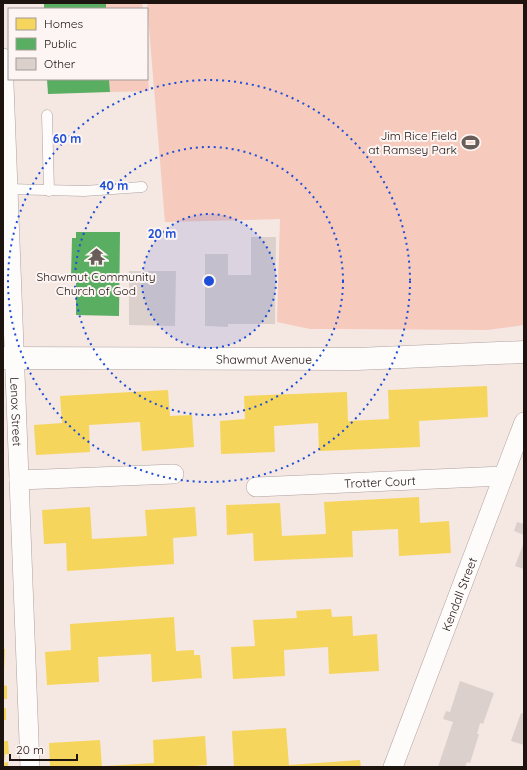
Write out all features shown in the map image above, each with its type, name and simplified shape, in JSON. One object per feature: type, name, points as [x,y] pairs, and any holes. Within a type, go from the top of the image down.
[{"type":"main road","name":"Shawmut Avenue","points":[[9,358],[357,359],[524,352]]},
{"type":"street","name":"Lenox Street","points":[[3,58],[12,319],[9,358],[19,480],[30,767]]},
{"type":"street","name":"Kendall Street","points":[[393,767],[524,422]]},
{"type":"street","points":[[19,480],[174,474]]},
{"type":"street","name":"Trotter Court","points":[[256,487],[503,476]]},
{"type":"lane","points":[[48,115],[49,191]]},
{"type":"lane","points":[[8,189],[84,191],[142,188]]},
{"type":"shaded area","points":[[106,3],[142,3],[143,8],[106,8]]},
{"type":"shaded area","points":[[147,3],[524,3],[524,325],[487,330],[310,329],[277,322],[280,219],[165,222]]},
{"type":"shaded area","points":[[148,77],[149,91],[110,92],[109,80],[148,80]]},
{"type":"building: Homes","points":[[487,386],[488,417],[419,421],[420,447],[319,451],[318,423],[274,426],[275,452],[221,454],[220,421],[245,419],[244,396],[347,392],[348,421],[389,419],[388,390]]},
{"type":"building: Homes","points":[[168,390],[170,416],[192,415],[194,447],[142,451],[140,422],[89,425],[90,452],[36,455],[34,425],[62,423],[60,396]]},
{"type":"building: Homes","points":[[419,497],[420,523],[449,521],[451,553],[399,556],[398,529],[352,531],[353,557],[254,561],[253,533],[227,535],[226,505],[280,503],[282,536],[326,534],[324,502]]},
{"type":"building: Homes","points":[[90,507],[92,539],[147,536],[145,510],[195,507],[197,536],[173,538],[174,564],[67,571],[66,543],[44,544],[42,510]]},
{"type":"building: Homes","points":[[331,609],[332,617],[352,616],[353,636],[377,634],[379,671],[329,674],[328,647],[284,650],[285,676],[233,679],[231,647],[255,646],[253,620],[297,618],[296,611]]},
{"type":"building: Homes","points":[[174,617],[176,651],[194,650],[194,655],[200,655],[202,678],[152,682],[151,654],[98,657],[99,682],[47,685],[45,652],[71,650],[70,624]]},
{"type":"building: Homes","points":[[3,649],[5,649],[4,672],[3,672]]},
{"type":"building: Homes","points":[[3,685],[7,686],[7,699],[3,699]]},
{"type":"building: Homes","points":[[3,708],[6,708],[6,720],[3,720]]},
{"type":"building: Homes","points":[[286,728],[289,765],[360,760],[361,767],[234,767],[232,731]]},
{"type":"building: Homes","points":[[205,736],[207,765],[182,767],[105,767],[154,763],[153,740]]},
{"type":"building: Homes","points":[[100,740],[102,767],[50,767],[49,743]]},
{"type":"building: Homes","points":[[3,741],[8,741],[9,754],[5,754],[4,763],[8,762],[8,767],[3,767]]},
{"type":"building: Public","points":[[44,3],[106,3],[106,8],[44,8]]},
{"type":"building: Public","points":[[47,80],[109,80],[110,92],[48,94]]},
{"type":"building: Public","name":"Shawmut Community Church of God","points":[[76,232],[120,232],[119,316],[76,315],[76,277],[71,277],[72,238],[76,238]]},
{"type":"building: Other","points":[[251,237],[276,237],[275,324],[228,324],[228,327],[205,326],[205,254],[228,254],[228,275],[251,275]]},
{"type":"building: Other","points":[[129,271],[176,271],[175,326],[129,325]]},
{"type":"building: Other","points":[[517,522],[524,524],[524,535],[514,531]]},
{"type":"building: Other","points":[[524,542],[524,569],[515,566]]},
{"type":"building: Other","points":[[460,681],[494,693],[483,724],[480,723],[477,734],[479,734],[470,763],[467,762],[465,767],[438,767],[453,722],[443,719],[446,711],[450,712]]},
{"type":"building: Other","points":[[521,713],[524,714],[524,745],[511,741]]},
{"type":"place","name":"Jim Rice Field at Ramsey Park","points":[[470,142]]},
{"type":"place","name":"Shawmut Community Church of God","points":[[96,257]]}]
